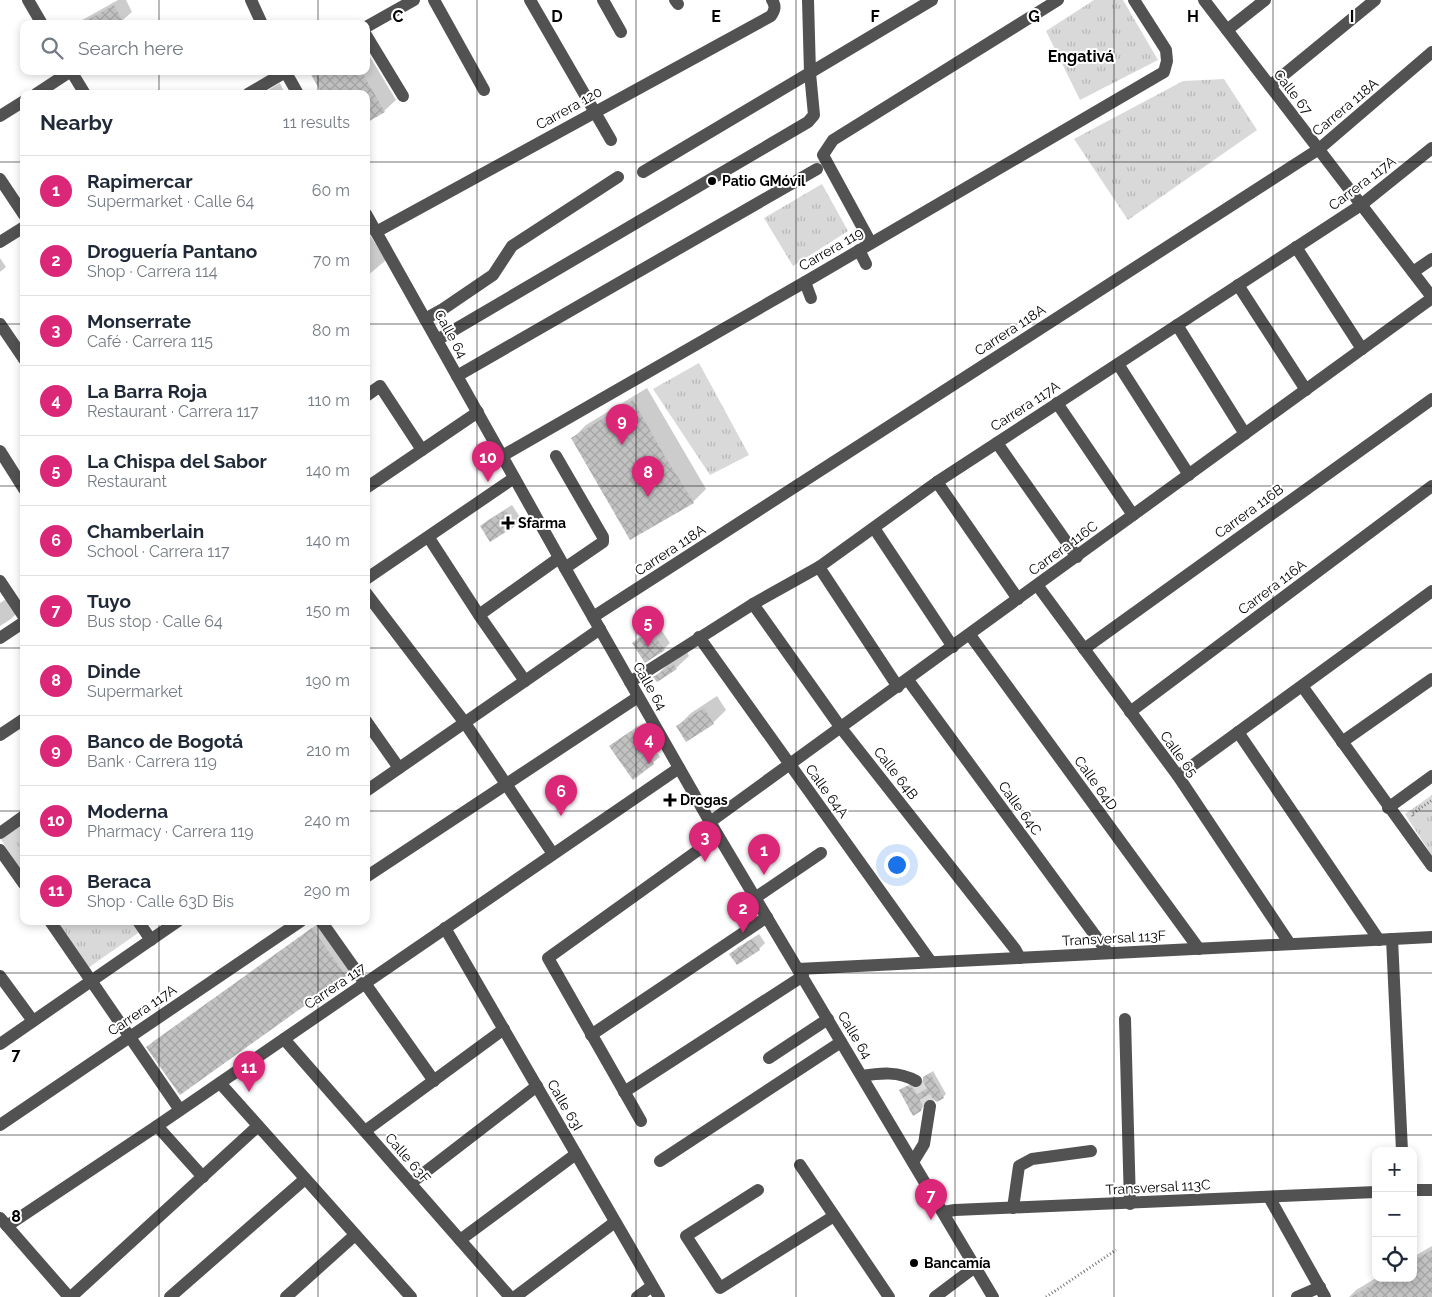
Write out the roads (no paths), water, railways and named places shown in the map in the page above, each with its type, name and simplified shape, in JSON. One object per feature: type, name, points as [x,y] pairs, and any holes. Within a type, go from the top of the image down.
[{"type":"street","points":[[28,0],[40,20]]},
{"type":"street","points":[[251,0],[260,20]]},
{"type":"street","points":[[370,25],[414,0]]},
{"type":"street","points":[[434,0],[484,90]]},
{"type":"street","points":[[530,0],[611,140]]},
{"type":"street","points":[[603,0],[621,32]]},
{"type":"street","points":[[437,340],[808,122],[814,115],[810,73],[808,0]]},
{"type":"street","points":[[644,172],[932,0]]},
{"type":"street","points":[[871,243],[823,155],[833,140],[1058,0]]},
{"type":"street","name":"Carrera 119","points":[[502,456],[1164,72],[1167,61],[1166,50],[1136,0]]},
{"type":"street","name":"Calle 67","points":[[1204,0],[1432,298]]},
{"type":"street","points":[[1227,30],[1266,0]]},
{"type":"street","points":[[1270,86],[1375,0]]},
{"type":"street","name":"Carrera 120","points":[[376,232],[594,111],[771,16],[774,5]]},
{"type":"street","points":[[370,41],[404,96]]},
{"type":"street","name":"Carrera 118A","points":[[593,617],[1319,149],[1432,52]]},
{"type":"street","points":[[42,90],[65,75]]},
{"type":"street","points":[[73,75],[83,90]]},
{"type":"street","points":[[255,90],[281,75]]},
{"type":"street","points":[[288,75],[296,90]]},
{"type":"street","points":[[0,116],[20,104]]},
{"type":"street","name":"Carrera 117A","points":[[630,682],[753,604],[820,567],[937,482],[1361,205],[1432,148]]},
{"type":"street","points":[[458,376],[817,169]]},
{"type":"street","points":[[425,319],[493,276],[512,246],[618,177]]},
{"type":"street","points":[[0,179],[20,208]]},
{"type":"street","name":"Calle 64","points":[[370,221],[718,836],[993,1297]]},
{"type":"street","points":[[0,242],[20,230]]},
{"type":"street","points":[[1296,248],[1362,349]]},
{"type":"street","points":[[859,250],[866,264]]},
{"type":"street","points":[[1413,272],[1432,259]]},
{"type":"street","points":[[804,282],[811,298]]},
{"type":"street","points":[[1238,285],[1306,390]]},
{"type":"street","name":"Carrera 116C","points":[[710,822],[1432,298]]},
{"type":"street","points":[[0,324],[20,353]]},
{"type":"street","points":[[1177,325],[1245,434]]},
{"type":"street","points":[[1118,364],[1189,475]]},
{"type":"street","points":[[370,393],[380,386],[422,450]]},
{"type":"street","name":"Carrera 116B","points":[[1084,648],[1432,399]]},
{"type":"street","points":[[1057,403],[1134,516]]},
{"type":"street","points":[[370,485],[478,412]]},
{"type":"street","points":[[997,442],[1076,557]]},
{"type":"street","points":[[0,451],[20,482]]},
{"type":"street","points":[[479,615],[562,563],[596,548],[603,542],[603,537],[556,456]]},
{"type":"street","points":[[370,576],[429,538],[514,478]]},
{"type":"street","points":[[937,482],[1018,599]]},
{"type":"street","name":"Carrera 116A","points":[[1130,712],[1432,486]]},
{"type":"street","points":[[874,528],[953,647]]},
{"type":"street","points":[[429,538],[525,681]]},
{"type":"street","name":"Calle 64C","points":[[820,567],[903,683],[1108,953]]},
{"type":"street","points":[[0,580],[20,611]]},
{"type":"street","name":"Calle 65","points":[[1038,585],[1178,776],[1290,944]]},
{"type":"street","points":[[1178,776],[1432,591]]},
{"type":"street","points":[[370,598],[465,722],[553,854]]},
{"type":"street","name":"Calle 64B","points":[[753,604],[842,728],[1015,949],[1020,958]]},
{"type":"street","points":[[0,638],[20,625]]},
{"type":"street","points":[[370,788],[600,629]]},
{"type":"street","name":"Calle 64D","points":[[970,635],[1198,949]]},
{"type":"street","name":"Calle 64A","points":[[699,637],[932,962]]},
{"type":"street","points":[[1342,742],[1432,679]]},
{"type":"street","points":[[1302,686],[1388,808],[1432,866]]},
{"type":"street","points":[[370,874],[638,697]]},
{"type":"street","points":[[0,735],[20,722]]},
{"type":"street","points":[[370,727],[399,768]]},
{"type":"street","points":[[1238,732],[1386,939],[1402,1147]]},
{"type":"street","name":"Carrera 117","points":[[4,1222],[157,1126],[679,768]]},
{"type":"street","points":[[1388,808],[1432,776]]},
{"type":"street","points":[[0,833],[20,819]]},
{"type":"street","points":[[641,1121],[548,958],[718,836]]},
{"type":"street","points":[[0,850],[20,878]]},
{"type":"street","points":[[756,898],[820,853]]},
{"type":"street","points":[[591,1035],[767,917]]},
{"type":"street","points":[[53,925],[180,1110]]},
{"type":"street","points":[[141,925],[151,940]]},
{"type":"street","points":[[0,1044],[172,925]]},
{"type":"street","name":"Carrera 117A","points":[[0,1125],[295,925]]},
{"type":"street","points":[[324,925],[434,1081]]},
{"type":"street","name":"Calle 63I","points":[[445,928],[655,1291]]},
{"type":"street","name":"Transversal 113F","points":[[800,972],[932,962],[1432,937]]},
{"type":"street","points":[[624,1092],[800,972]]},
{"type":"street","points":[[0,976],[33,1021]]},
{"type":"street","points":[[1124,1018],[1130,1204]]},
{"type":"street","points":[[769,1058],[828,1019]]},
{"type":"street","points":[[365,1131],[504,1030]]},
{"type":"street","name":"Calle 63F","points":[[284,1039],[510,1297]]},
{"type":"street","points":[[660,1161],[841,1042]]},
{"type":"street","points":[[862,1076],[892,1073],[907,1076],[916,1081]]},
{"type":"street","points":[[220,1083],[355,1235],[405,1295]]},
{"type":"street","points":[[411,1184],[537,1086]]},
{"type":"street","points":[[913,1162],[924,1144],[930,1106]]},
{"type":"street","points":[[157,1126],[203,1177]]},
{"type":"street","points":[[4,1222],[70,1297],[258,1126]]},
{"type":"street","points":[[1013,1208],[1019,1166],[1032,1159],[1091,1151]]},
{"type":"street","points":[[460,1240],[576,1154]]},
{"type":"street","points":[[800,1165],[889,1297]]},
{"type":"street","points":[[170,1297],[305,1179]]},
{"type":"street","points":[[758,1190],[686,1236],[720,1288],[834,1216]]},
{"type":"street","points":[[1417,1190],[1432,1190]]},
{"type":"street","name":"Transversal 113C","points":[[943,1212],[1372,1192]]},
{"type":"street","points":[[1269,1196],[1323,1292],[1297,1297]]},
{"type":"street","points":[[515,1297],[615,1222]]},
{"type":"street","points":[[286,1297],[355,1235]]},
{"type":"street","points":[[935,1297],[975,1267]]},
{"type":"street","points":[[637,1297],[655,1291]]},
{"type":"tunnel","points":[[916,1081],[930,1106]]},
{"type":"place","name":"Patio GMóvil","points":[[712,181]]},
{"type":"place","name":"Banco de Bogotá","points":[[622,445]]},
{"type":"place","name":"Moderna","points":[[488,482]]},
{"type":"place","name":"Dinde","points":[[648,497]]},
{"type":"place","name":"Sfarma","points":[[508,523]]},
{"type":"place","name":"La Chispa del Sabor","points":[[648,647]]},
{"type":"place","name":"La Barra Roja","points":[[649,764]]},
{"type":"place","name":"Drogas","points":[[670,800]]},
{"type":"place","name":"Chamberlain","points":[[561,816]]},
{"type":"place","name":"Monserrate","points":[[705,862]]},
{"type":"place","name":"Rapimercar","points":[[764,875]]},
{"type":"place","name":"Droguería Pantano","points":[[743,933]]},
{"type":"place","name":"Beraca","points":[[249,1092]]},
{"type":"place","name":"Tuyo","points":[[931,1220]]},
{"type":"place","name":"Bancamía","points":[[914,1263]]},
{"type":"district","name":"Engativá","points":[[1081,56]]}]
